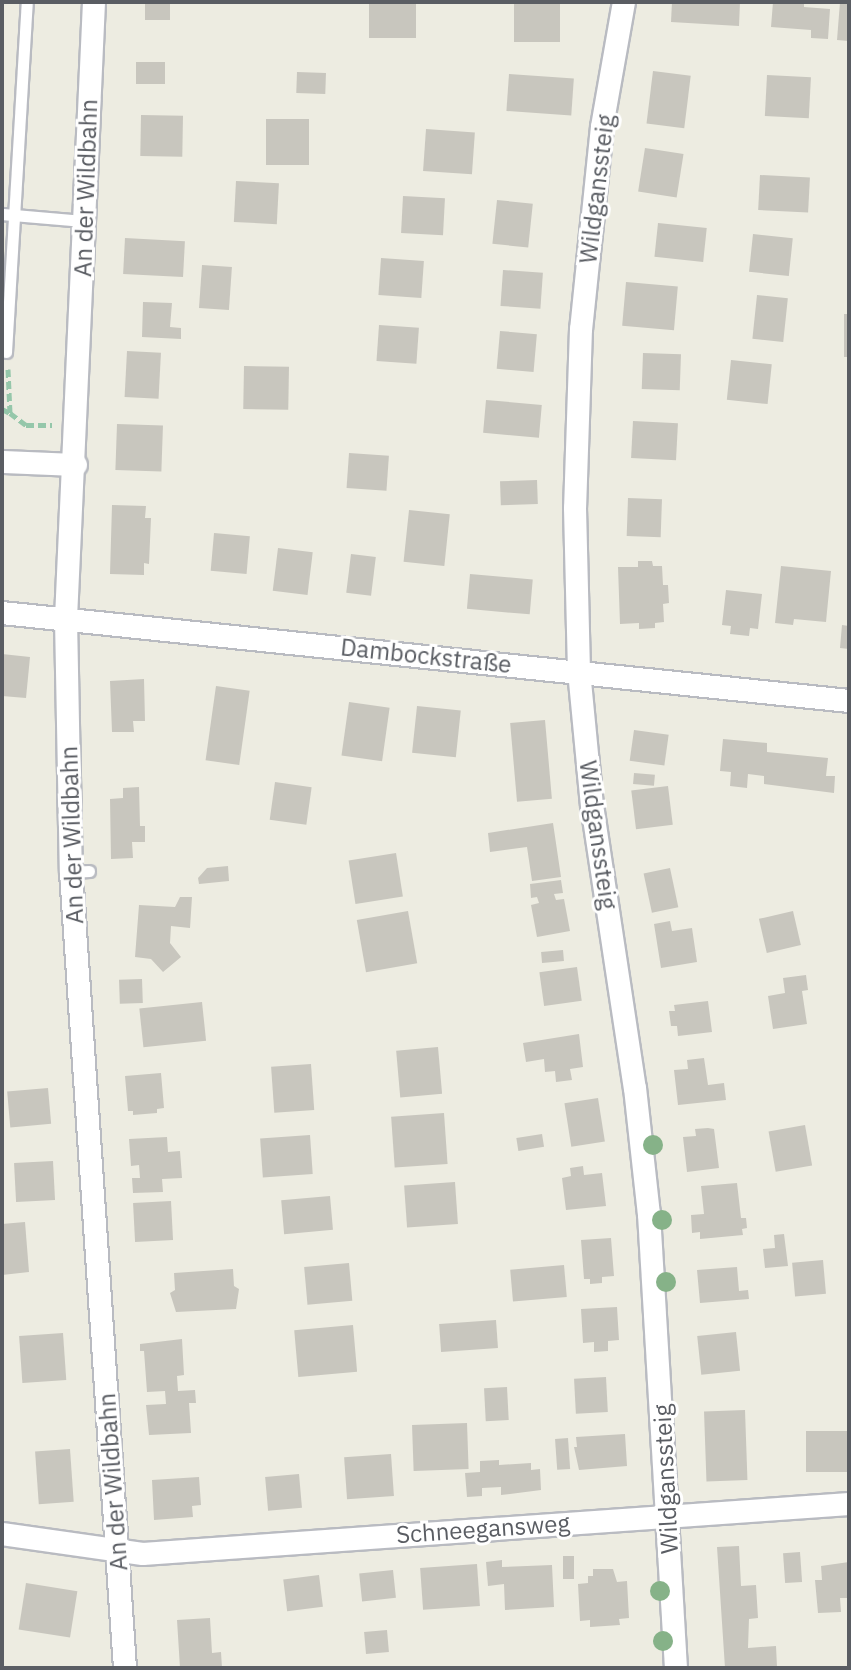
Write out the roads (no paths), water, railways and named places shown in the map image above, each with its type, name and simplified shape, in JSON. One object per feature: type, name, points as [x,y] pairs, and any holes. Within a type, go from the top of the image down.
[{"type":"street","name":"An der Wildbahn","points":[[94,2],[76,465],[66,619],[125,1668]]},
{"type":"street","name":"Wildganssteig","points":[[624,2],[602,127],[581,329],[575,508],[579,671],[592,805],[635,1088],[649,1214],[676,1668]]},
{"type":"street","points":[[2,462],[76,465]]},
{"type":"street","name":"Dambockstraße","points":[[2,613],[849,701]]},
{"type":"street","name":"Schneegansweg","points":[[2,1534],[143,1554],[849,1504]]},
{"type":"lane","points":[[6,352],[17,216],[27,2]]},
{"type":"lane","points":[[2,214],[84,221]]}]
